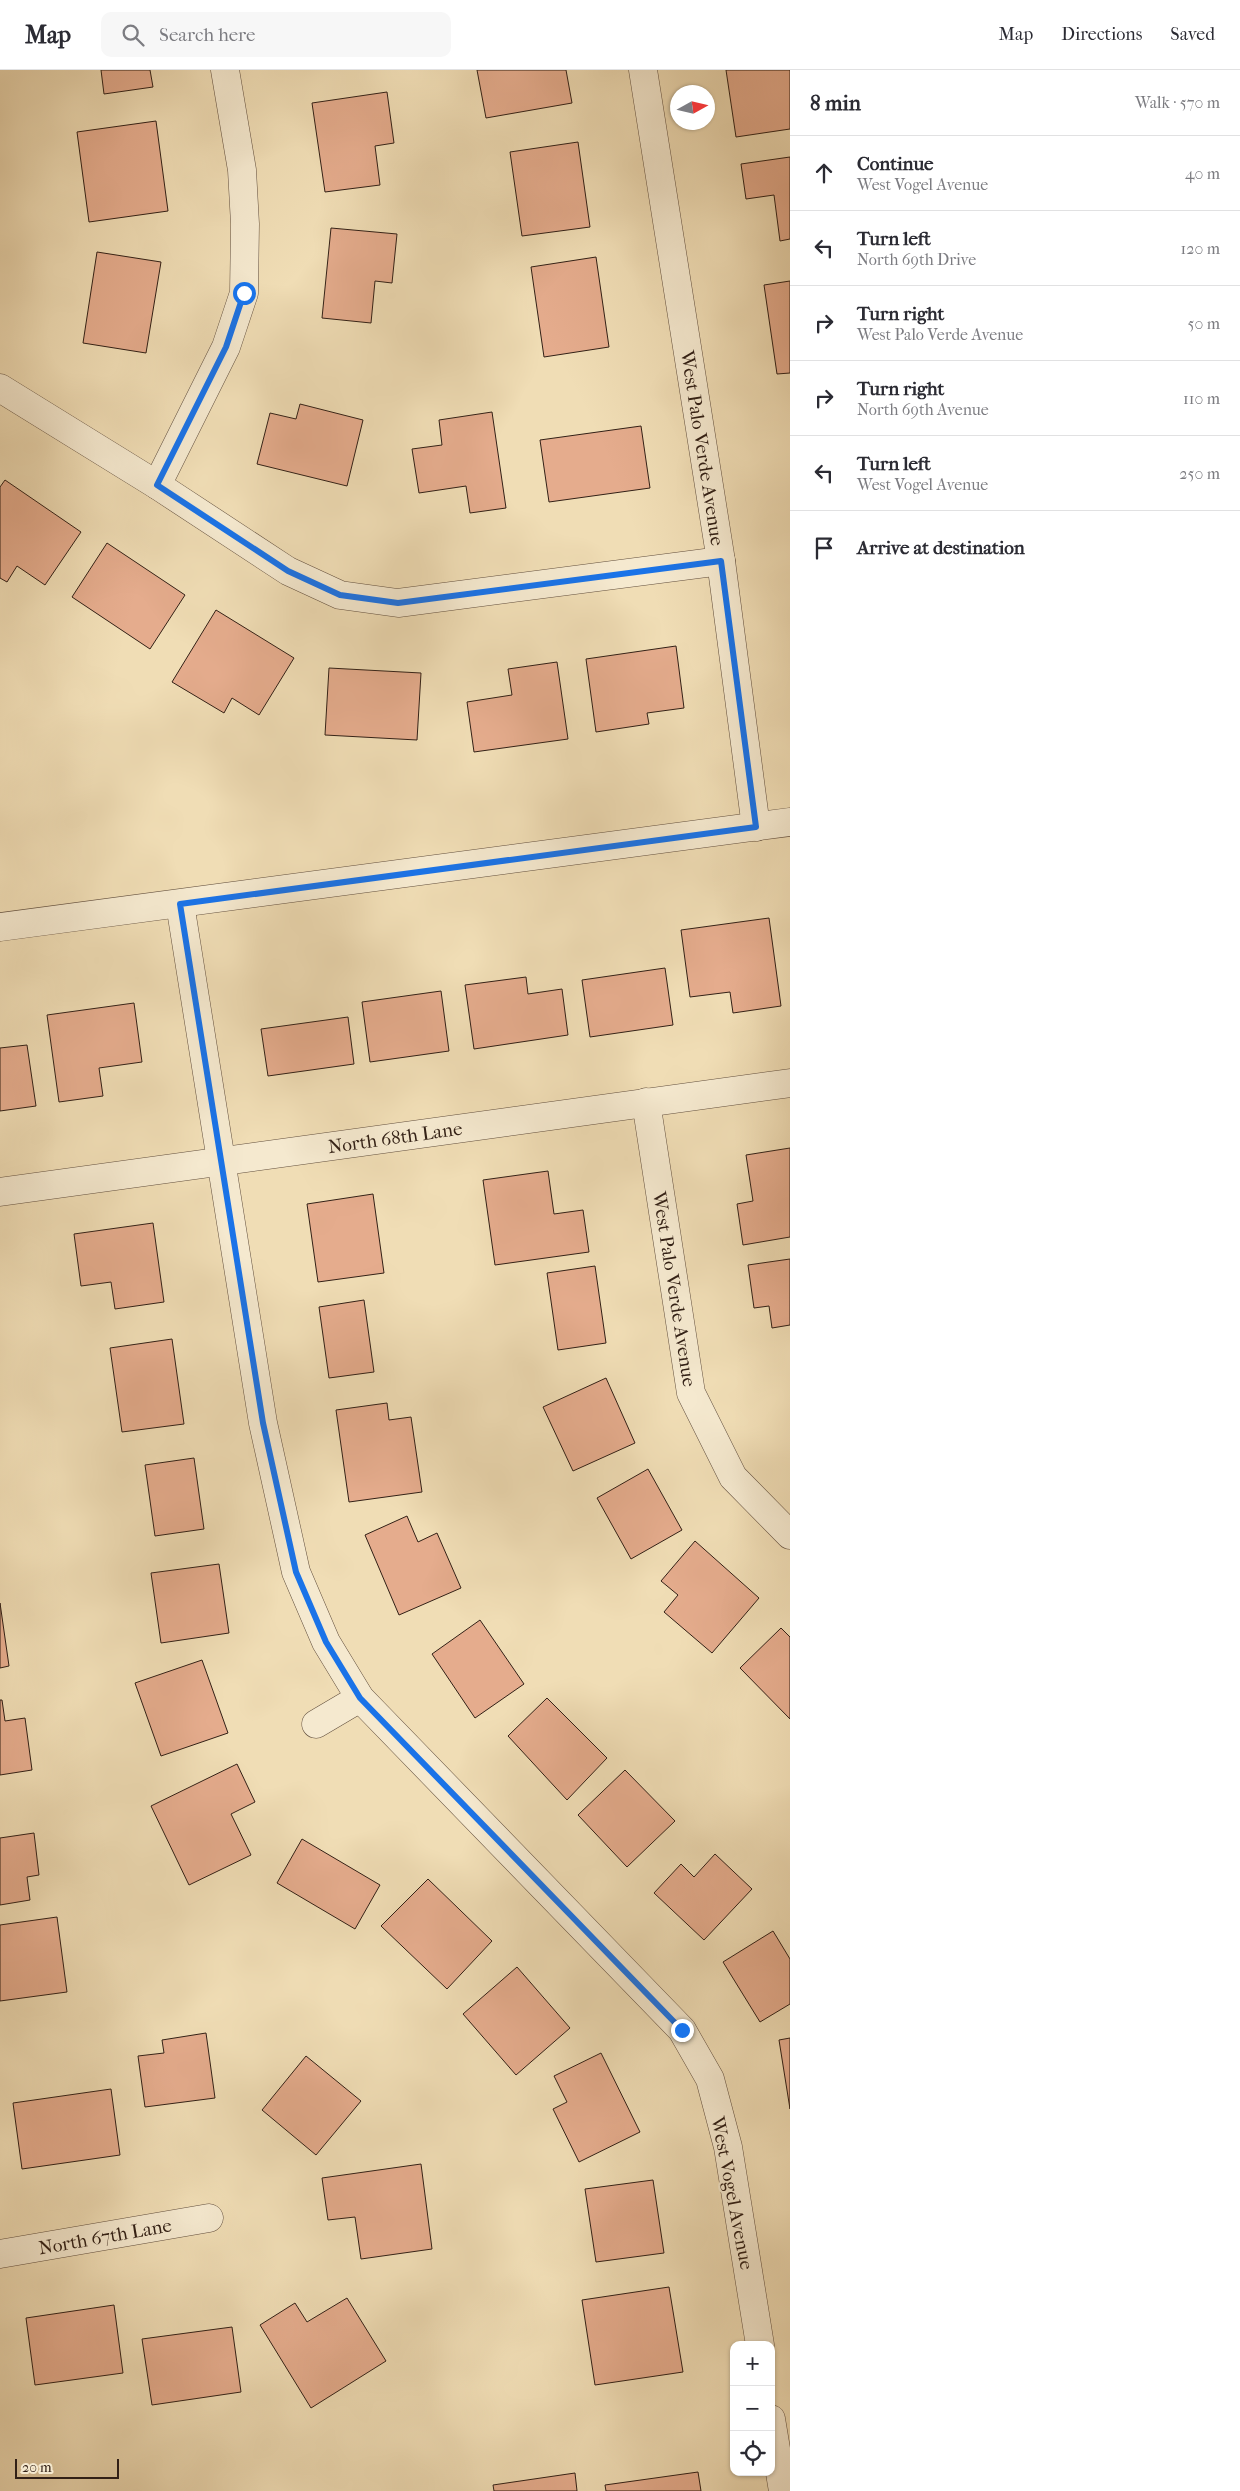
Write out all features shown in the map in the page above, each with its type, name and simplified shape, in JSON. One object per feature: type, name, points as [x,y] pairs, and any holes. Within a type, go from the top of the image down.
[{"type":"street","points":[[157,485],[226,347],[244,293],[245,224],[242,170],[225,70]]},
{"type":"street","name":"West Palo Verde Avenue","points":[[643,70],[721,561],[756,827]]},
{"type":"street","points":[[0,388],[157,485],[288,571],[340,595],[398,603],[721,561]]},
{"type":"street","points":[[0,927],[790,822]]},
{"type":"street","name":"West Vogel Avenue","points":[[180,904],[263,1423],[296,1572],[326,1642],[360,1698],[682,2030],[710,2079],[728,2147],[759,2341]]},
{"type":"street","name":"North 68th Lane","points":[[0,1192],[790,1083]]},
{"type":"street","name":"West Palo Verde Avenue","points":[[646,1102],[691,1393],[733,1476],[790,1535]]},
{"type":"street","points":[[316,1724],[360,1698]]},
{"type":"street","name":"North 67th Lane","points":[[0,2254],[209,2218]]},
{"type":"street","points":[[773,2431],[783,2491]]},
{"type":"building","points":[[101,70],[150,70],[153,87],[104,94]]},
{"type":"building","points":[[477,70],[566,70],[572,103],[486,118]]},
{"type":"building","points":[[726,70],[790,70],[790,129],[736,137]]},
{"type":"building","points":[[387,92],[394,143],[375,146],[380,185],[325,192],[312,103]]},
{"type":"building","points":[[156,121],[168,211],[89,222],[77,132]]},
{"type":"building","points":[[578,142],[590,227],[522,236],[510,152]]},
{"type":"building","points":[[790,157],[790,239],[780,241],[774,195],[746,199],[741,164]]},
{"type":"building","points":[[331,228],[397,234],[392,283],[375,281],[371,323],[322,318]]},
{"type":"building","points":[[97,252],[161,262],[146,353],[83,343]]},
{"type":"building","points":[[596,257],[609,347],[544,357],[531,267]]},
{"type":"building","points":[[790,281],[790,373],[777,374],[764,285]]},
{"type":"building","points":[[300,404],[363,420],[347,486],[257,464],[270,413],[296,419]]},
{"type":"building","points":[[492,412],[506,508],[470,513],[466,486],[419,493],[412,449],[442,445],[439,420]]},
{"type":"building","points":[[641,426],[650,488],[549,502],[540,440]]},
{"type":"building","points":[[5,480],[81,532],[45,585],[17,566],[7,582],[0,578],[0,487]]},
{"type":"building","points":[[107,543],[185,595],[150,649],[72,597]]},
{"type":"building","points":[[216,610],[294,658],[259,715],[232,698],[224,713],[172,682]]},
{"type":"building","points":[[676,646],[684,708],[647,713],[649,724],[596,732],[586,659]]},
{"type":"building","points":[[557,662],[568,739],[474,752],[467,702],[512,695],[508,669]]},
{"type":"building","points":[[329,668],[421,673],[417,740],[325,735]]},
{"type":"building","points":[[769,918],[781,1006],[733,1013],[730,992],[690,997],[681,930]]},
{"type":"building","points":[[665,968],[673,1025],[590,1037],[582,980]]},
{"type":"building","points":[[526,977],[528,994],[562,989],[568,1035],[474,1049],[465,985]]},
{"type":"building","points":[[441,991],[449,1051],[370,1062],[362,1002]]},
{"type":"building","points":[[134,1003],[142,1062],[99,1068],[103,1096],[59,1102],[47,1015]]},
{"type":"building","points":[[348,1017],[354,1064],[268,1076],[261,1029]]},
{"type":"building","points":[[27,1045],[36,1106],[0,1111],[0,1048]]},
{"type":"building","points":[[790,1148],[790,1237],[743,1245],[737,1204],[753,1201],[746,1155]]},
{"type":"building","points":[[548,1171],[554,1214],[583,1210],[589,1252],[495,1265],[483,1180]]},
{"type":"building","points":[[373,1194],[384,1273],[318,1282],[307,1204]]},
{"type":"building","points":[[153,1223],[164,1302],[115,1309],[111,1282],[81,1286],[74,1234]]},
{"type":"building","points":[[790,1259],[790,1325],[772,1328],[769,1306],[754,1308],[748,1265]]},
{"type":"building","points":[[595,1266],[606,1343],[558,1350],[547,1273]]},
{"type":"building","points":[[364,1300],[374,1372],[329,1378],[319,1307]]},
{"type":"building","points":[[172,1339],[184,1424],[122,1432],[110,1348]]},
{"type":"building","points":[[606,1378],[635,1443],[573,1471],[543,1407]]},
{"type":"building","points":[[387,1403],[389,1420],[411,1417],[422,1492],[349,1502],[336,1410]]},
{"type":"building","points":[[194,1458],[204,1529],[155,1536],[145,1465]]},
{"type":"building","points":[[648,1469],[682,1530],[631,1559],[597,1498]]},
{"type":"building","points":[[407,1516],[418,1542],[437,1533],[461,1588],[399,1615],[365,1535]]},
{"type":"building","points":[[695,1541],[759,1598],[712,1653],[664,1612],[678,1595],[661,1581]]},
{"type":"building","points":[[219,1564],[229,1633],[161,1643],[151,1573]]},
{"type":"building","points":[[0,1603],[9,1666],[0,1668]]},
{"type":"building","points":[[480,1620],[524,1684],[475,1718],[432,1654]]},
{"type":"building","points":[[781,1628],[790,1637],[790,1719],[740,1668]]},
{"type":"building","points":[[202,1660],[228,1733],[161,1756],[135,1683]]},
{"type":"building","points":[[547,1698],[607,1758],[567,1800],[508,1736]]},
{"type":"building","points":[[0,1700],[2,1700],[5,1721],[25,1718],[32,1770],[0,1775]]},
{"type":"building","points":[[237,1764],[255,1802],[231,1814],[251,1855],[189,1885],[151,1806]]},
{"type":"building","points":[[625,1770],[675,1821],[627,1867],[578,1815]]},
{"type":"building","points":[[34,1833],[39,1875],[27,1877],[30,1900],[0,1905],[0,1838]]},
{"type":"building","points":[[302,1839],[380,1885],[355,1929],[277,1883]]},
{"type":"building","points":[[715,1854],[752,1889],[704,1940],[654,1893],[681,1864],[694,1877]]},
{"type":"building","points":[[428,1879],[492,1941],[447,1989],[381,1926]]},
{"type":"building","points":[[57,1917],[67,1992],[0,2001],[0,1925]]},
{"type":"building","points":[[773,1931],[790,1959],[790,2004],[760,2022],[723,1962]]},
{"type":"building","points":[[517,1967],[570,2028],[516,2075],[463,2014]]},
{"type":"building","points":[[206,2033],[215,2098],[145,2107],[138,2056],[164,2053],[162,2040]]},
{"type":"building","points":[[790,2038],[790,2109],[779,2040]]},
{"type":"building","points":[[601,2053],[640,2132],[579,2162],[553,2109],[567,2102],[554,2076]]},
{"type":"building","points":[[306,2056],[361,2101],[316,2155],[262,2110]]},
{"type":"building","points":[[111,2089],[120,2155],[22,2169],[13,2103]]},
{"type":"building","points":[[421,2164],[432,2249],[361,2259],[355,2217],[328,2220],[322,2178]]},
{"type":"building","points":[[653,2180],[664,2253],[596,2262],[585,2189]]},
{"type":"building","points":[[669,2287],[683,2372],[595,2385],[582,2300]]},
{"type":"building","points":[[347,2298],[386,2361],[311,2408],[260,2325],[295,2303],[307,2322]]},
{"type":"building","points":[[114,2305],[123,2373],[35,2385],[26,2318]]},
{"type":"building","points":[[232,2327],[241,2392],[152,2405],[142,2339]]},
{"type":"building","points":[[698,2472],[701,2491],[606,2491],[605,2485]]},
{"type":"building","points":[[575,2473],[577,2491],[494,2491],[493,2485]]},
{"type":"route","points":[[244,293],[226,347],[157,485],[288,571],[340,595],[398,603],[721,561],[756,827],[180,904],[263,1423],[296,1572],[326,1642],[360,1698],[682,2030]]}]
